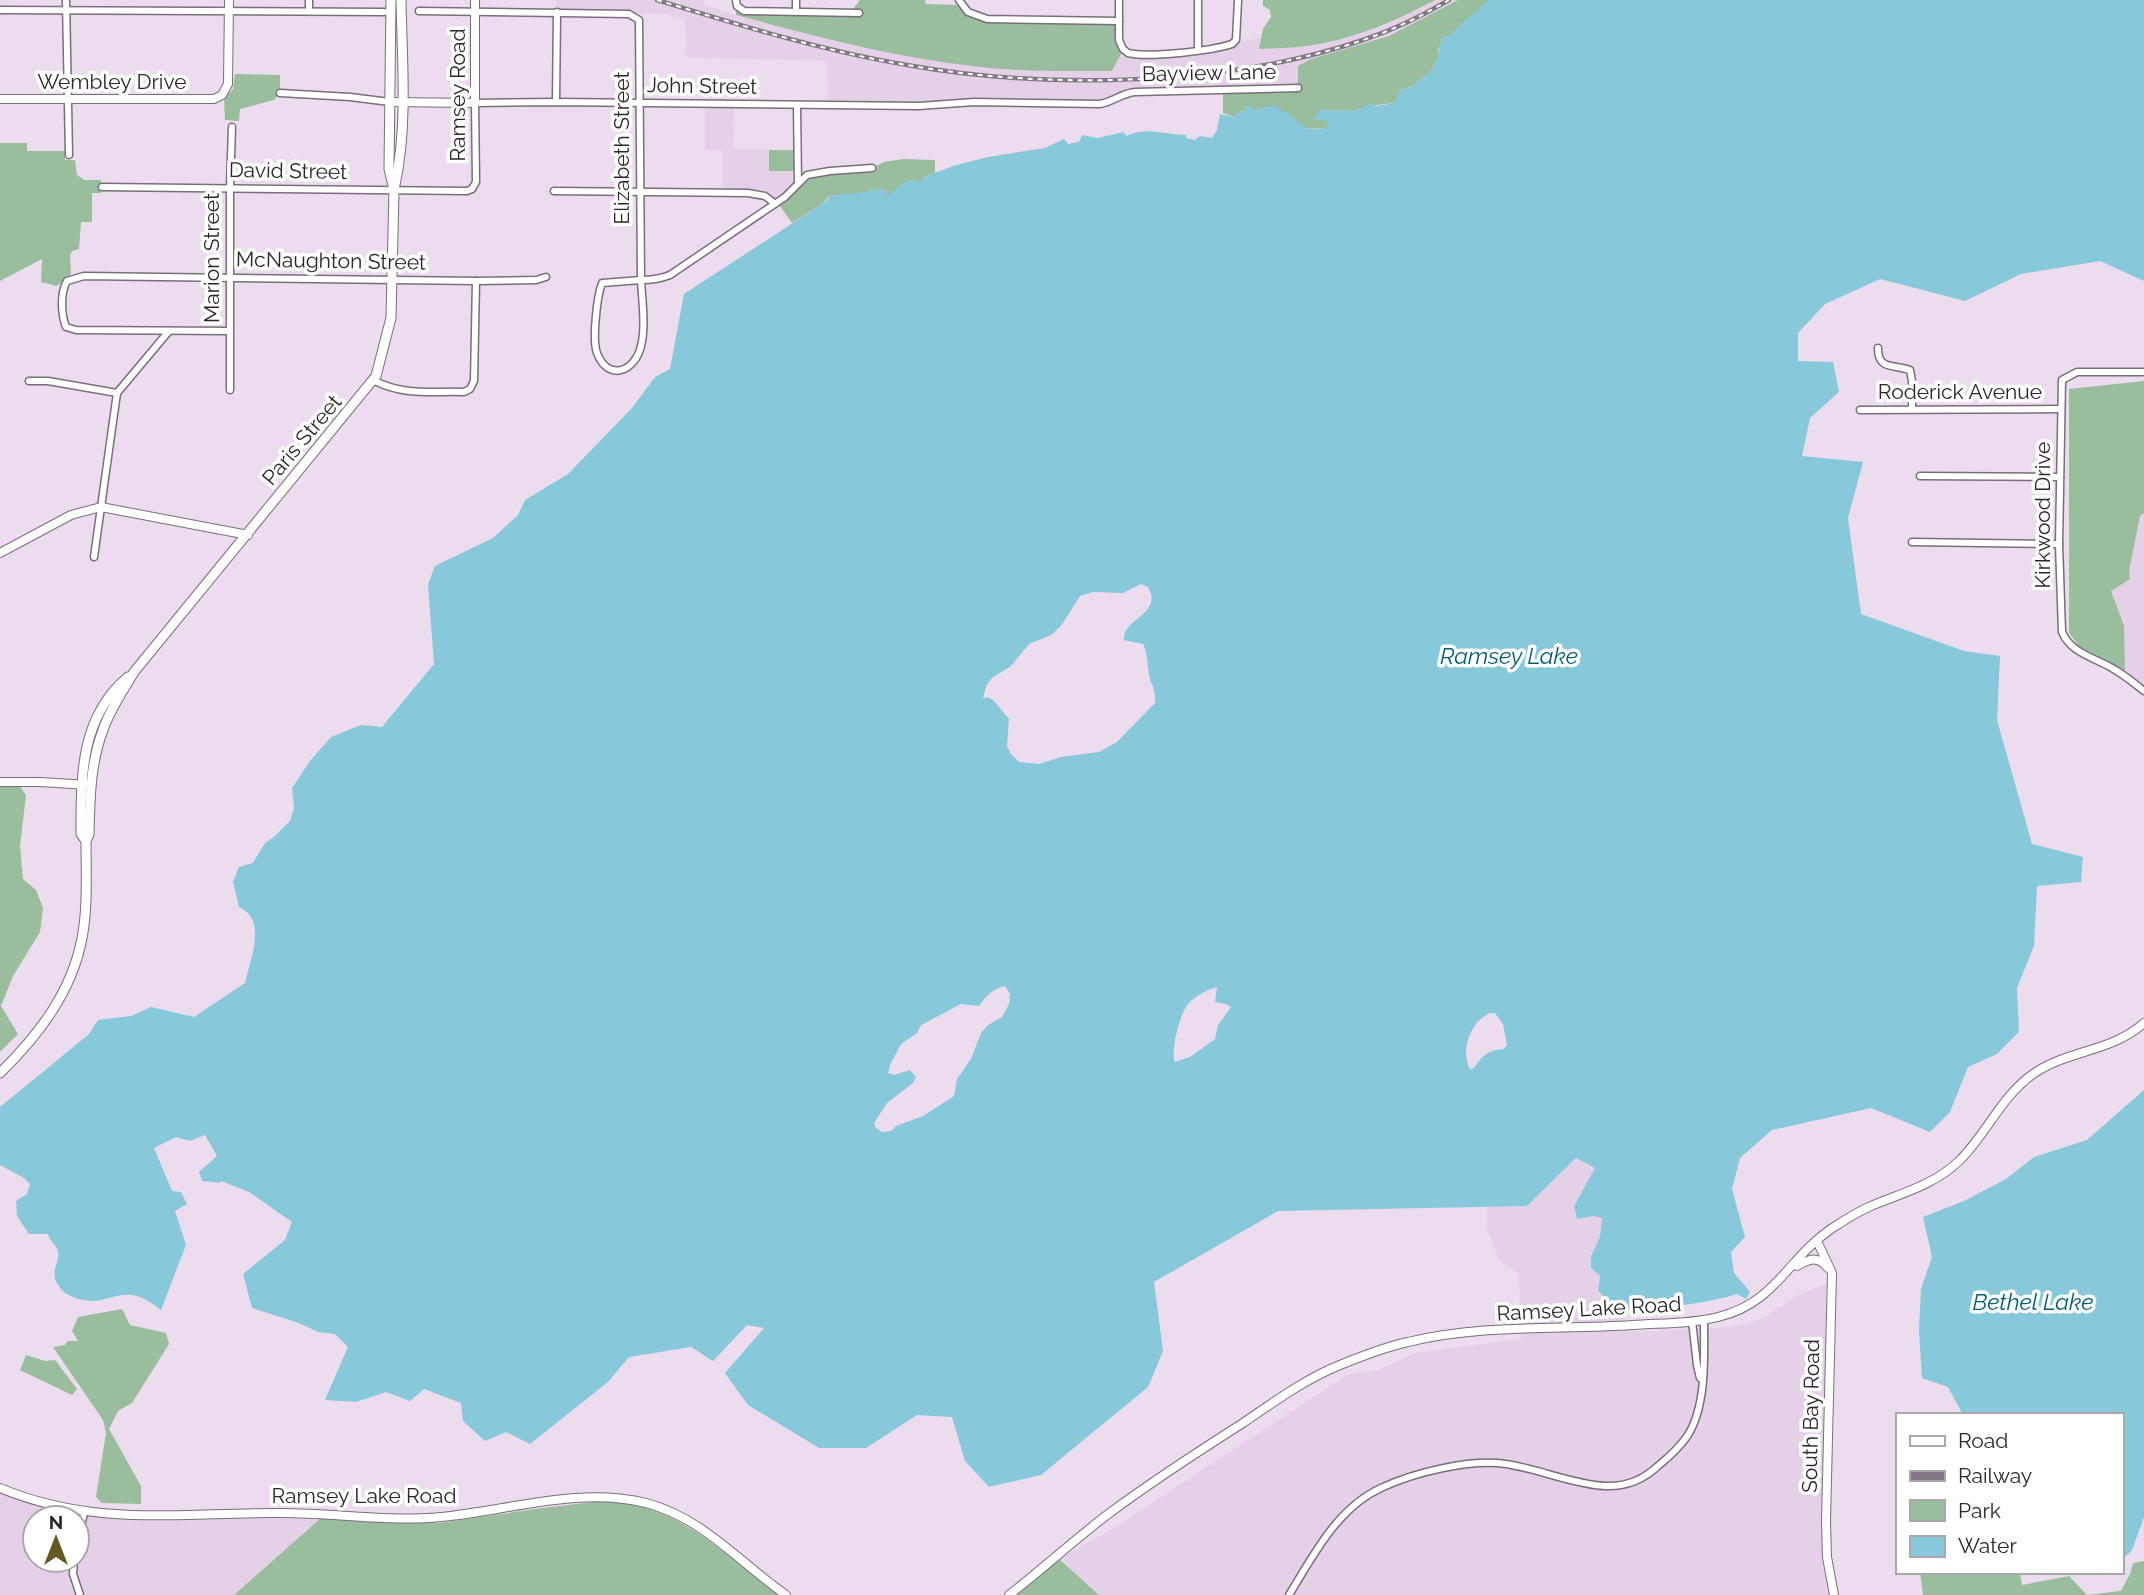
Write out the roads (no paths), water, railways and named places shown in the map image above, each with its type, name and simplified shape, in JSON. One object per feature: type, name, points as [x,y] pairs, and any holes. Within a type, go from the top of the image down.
[{"type":"main road","name":"Paris Street","points":[[391,0],[389,169],[394,190]]},
{"type":"main road","name":"Paris Street","points":[[0,1073],[54,1010],[75,965],[85,913],[86,841],[81,834],[86,785],[86,748],[99,712],[110,694],[134,672],[373,380],[385,350],[391,318],[394,190],[400,148],[401,0]]},
{"type":"street","points":[[66,0],[69,155]]},
{"type":"street","points":[[229,0],[229,10]]},
{"type":"street","points":[[309,0],[309,11]]},
{"type":"street","name":"Ramsey Road","points":[[472,189],[476,182],[475,0]]},
{"type":"street","points":[[736,0],[739,9],[859,13]]},
{"type":"street","points":[[796,0],[796,12]]},
{"type":"street","points":[[959,0],[964,8],[981,18],[1119,21]]},
{"type":"street","points":[[1119,0],[1119,40],[1128,53],[1138,55],[1198,50],[1224,46],[1236,40],[1238,0]]},
{"type":"street","points":[[1198,0],[1198,50]]},
{"type":"street","points":[[0,10],[384,12]]},
{"type":"street","name":"Wembley Drive","points":[[0,99],[209,100],[222,95],[228,84],[229,10]]},
{"type":"street","points":[[419,11],[557,12],[556,102]]},
{"type":"street","name":"Elizabeth Street","points":[[557,12],[629,14],[636,17],[640,24],[642,344],[636,361],[627,369],[614,370],[602,363],[596,349],[601,286],[606,281],[641,280]]},
{"type":"street","name":"Bayview Lane","points":[[1122,95],[1183,90],[1298,88]]},
{"type":"street","name":"John Street","points":[[280,93],[390,102],[919,106],[974,102],[1100,104],[1108,103],[1122,95]]},
{"type":"street","points":[[797,105],[798,183]]},
{"type":"street","name":"Marion Street","points":[[230,390],[230,187],[233,127]]},
{"type":"street","points":[[641,280],[658,280],[670,275],[794,190],[807,175],[872,168]]},
{"type":"street","name":"David Street","points":[[102,187],[472,189]]},
{"type":"street","points":[[555,191],[757,194],[775,203]]},
{"type":"street","name":"McNaughton Street","points":[[170,331],[76,330],[66,327],[64,286],[72,278],[84,276],[476,281],[536,280],[546,277]]},
{"type":"street","points":[[373,380],[389,389],[405,391],[464,392],[470,389],[474,381],[476,281]]},
{"type":"street","points":[[93,557],[117,393],[170,331],[229,331]]},
{"type":"street","points":[[1878,348],[1879,361],[1910,370],[1912,408]]},
{"type":"street","name":"Kirkwood Drive","points":[[2144,372],[2077,372],[2062,380],[2059,544],[2062,632],[2066,643],[2114,669],[2144,691]]},
{"type":"street","points":[[29,381],[48,381],[117,393]]},
{"type":"street","name":"Roderick Avenue","points":[[1860,410],[2060,409]]},
{"type":"street","points":[[1920,476],[2060,477]]},
{"type":"street","points":[[0,553],[71,515],[102,507],[248,535]]},
{"type":"street","points":[[1912,542],[2059,544]]},
{"type":"street","points":[[0,782],[86,785]]},
{"type":"street","name":"Ramsey Lake Road","points":[[1009,1595],[1083,1534],[1160,1477],[1293,1390],[1337,1366],[1399,1344],[1444,1335],[1704,1320],[1738,1311],[1758,1301],[1828,1231],[1864,1209],[1931,1182],[1948,1171],[1970,1149],[2006,1100],[2038,1071],[2121,1040],[2144,1023]]},
{"type":"street","name":"South Bay Road","points":[[1817,1241],[1832,1270],[1826,1521],[1827,1557],[1833,1595]]},
{"type":"street","points":[[1791,1268],[1814,1259],[1823,1262],[1832,1270]]},
{"type":"street","points":[[1289,1595],[1324,1538],[1357,1502],[1380,1488],[1414,1476],[1474,1463],[1504,1463],[1606,1486],[1632,1483],[1648,1475],[1687,1436],[1696,1419],[1704,1363],[1704,1320]]},
{"type":"street","points":[[1692,1321],[1701,1380]]},
{"type":"street","name":"Ramsey Lake Road","points":[[0,1489],[47,1504]]},
{"type":"street","name":"Ramsey Lake Road","points":[[91,1513],[152,1517],[280,1513],[425,1518],[571,1499],[624,1499],[670,1511],[699,1526],[786,1595]]},
{"type":"street","points":[[73,1574],[80,1595]]},
{"type":"water","name":"Ramsey Lake","points":[[1490,0],[2144,0],[2144,281],[2100,261],[2021,274],[1965,301],[1880,279],[1825,304],[1798,333],[1798,361],[1833,362],[1839,392],[1810,418],[1802,456],[1863,462],[1848,518],[1861,614],[1964,651],[2000,656],[1997,720],[2032,844],[2083,857],[2081,882],[2037,886],[2034,946],[2017,988],[2019,1032],[1997,1054],[1968,1067],[1950,1112],[1930,1132],[1871,1108],[1772,1130],[1740,1158],[1732,1189],[1745,1237],[1731,1252],[1734,1273],[1750,1292],[1746,1299],[1737,1294],[1678,1306],[1630,1309],[1621,1308],[1606,1298],[1598,1291],[1600,1276],[1591,1268],[1591,1256],[1600,1237],[1602,1218],[1594,1216],[1577,1219],[1574,1206],[1595,1168],[1576,1158],[1527,1206],[1278,1211],[1154,1282],[1163,1351],[1148,1387],[1041,1475],[989,1487],[965,1461],[952,1417],[917,1415],[866,1448],[819,1448],[748,1405],[725,1373],[764,1328],[747,1325],[713,1361],[691,1347],[629,1357],[608,1382],[530,1444],[506,1432],[485,1441],[463,1421],[461,1403],[424,1389],[410,1401],[386,1392],[356,1402],[325,1400],[348,1347],[335,1334],[318,1332],[252,1308],[243,1274],[285,1240],[292,1222],[249,1192],[221,1181],[202,1181],[199,1172],[217,1156],[205,1135],[190,1141],[176,1137],[154,1148],[172,1191],[181,1192],[187,1204],[175,1211],[186,1245],[161,1310],[136,1296],[124,1295],[91,1301],[73,1297],[62,1290],[54,1274],[58,1256],[56,1247],[48,1234],[29,1234],[17,1216],[16,1201],[27,1194],[30,1184],[0,1165],[0,1107],[88,1035],[98,1020],[131,1016],[151,1007],[194,1017],[245,983],[253,952],[255,930],[248,913],[239,907],[233,882],[239,867],[253,863],[265,843],[290,821],[294,808],[292,788],[310,761],[331,737],[361,725],[382,727],[434,664],[428,584],[435,566],[493,538],[518,515],[525,500],[568,474],[632,408],[655,377],[670,369],[684,294],[832,195],[869,192],[872,189],[887,191],[886,194],[889,195],[907,181],[921,182],[924,177],[953,166],[988,157],[1045,148],[1064,139],[1068,144],[1079,142],[1082,135],[1098,138],[1123,132],[1127,136],[1148,131],[1186,135],[1186,138],[1195,140],[1200,136],[1212,138],[1217,130],[1220,114],[1233,117],[1245,111],[1246,106],[1257,111],[1263,107],[1279,106],[1279,110],[1288,113],[1307,129],[1327,128],[1327,120],[1314,120],[1319,110],[1354,111],[1370,104],[1376,106],[1395,103],[1401,89],[1412,87],[1431,71],[1439,55],[1443,37],[1452,35],[1454,30]],"holes":[[[1141,584],[1148,587],[1151,596],[1151,604],[1129,626],[1124,640],[1143,644],[1155,703],[1117,742],[1099,752],[1061,757],[1039,764],[1019,762],[1007,746],[1009,719],[993,700],[987,697],[983,699],[986,686],[992,678],[1011,666],[1029,644],[1051,635],[1061,626],[1080,596],[1093,592],[1123,593]],[[1005,986],[1010,994],[1009,1004],[1002,1017],[988,1025],[981,1033],[971,1059],[957,1079],[954,1096],[923,1116],[896,1126],[891,1131],[882,1132],[876,1128],[874,1123],[887,1103],[913,1083],[916,1077],[910,1070],[894,1075],[888,1073],[901,1044],[917,1033],[921,1025],[961,1004],[979,1006],[990,993]],[[1217,987],[1215,1002],[1231,1007],[1218,1025],[1215,1039],[1190,1057],[1175,1062],[1179,1024],[1188,1004]],[[1495,1013],[1503,1024],[1507,1045],[1504,1049],[1486,1054],[1470,1069],[1467,1062],[1467,1045],[1472,1030],[1483,1017]]]},
{"type":"water","name":"Bethel Lake","points":[[2144,1090],[2144,1517],[2132,1550],[2123,1559],[2123,1413],[1962,1413],[1948,1387],[1922,1378],[1919,1331],[1921,1289],[1932,1257],[1923,1217],[1964,1201],[2006,1179],[2034,1157],[2087,1140]]},
{"type":"railway","points":[[657,0],[781,37],[907,65],[961,73],[1077,80],[1196,75],[1254,67],[1310,55],[1385,32],[1449,0]]}]
